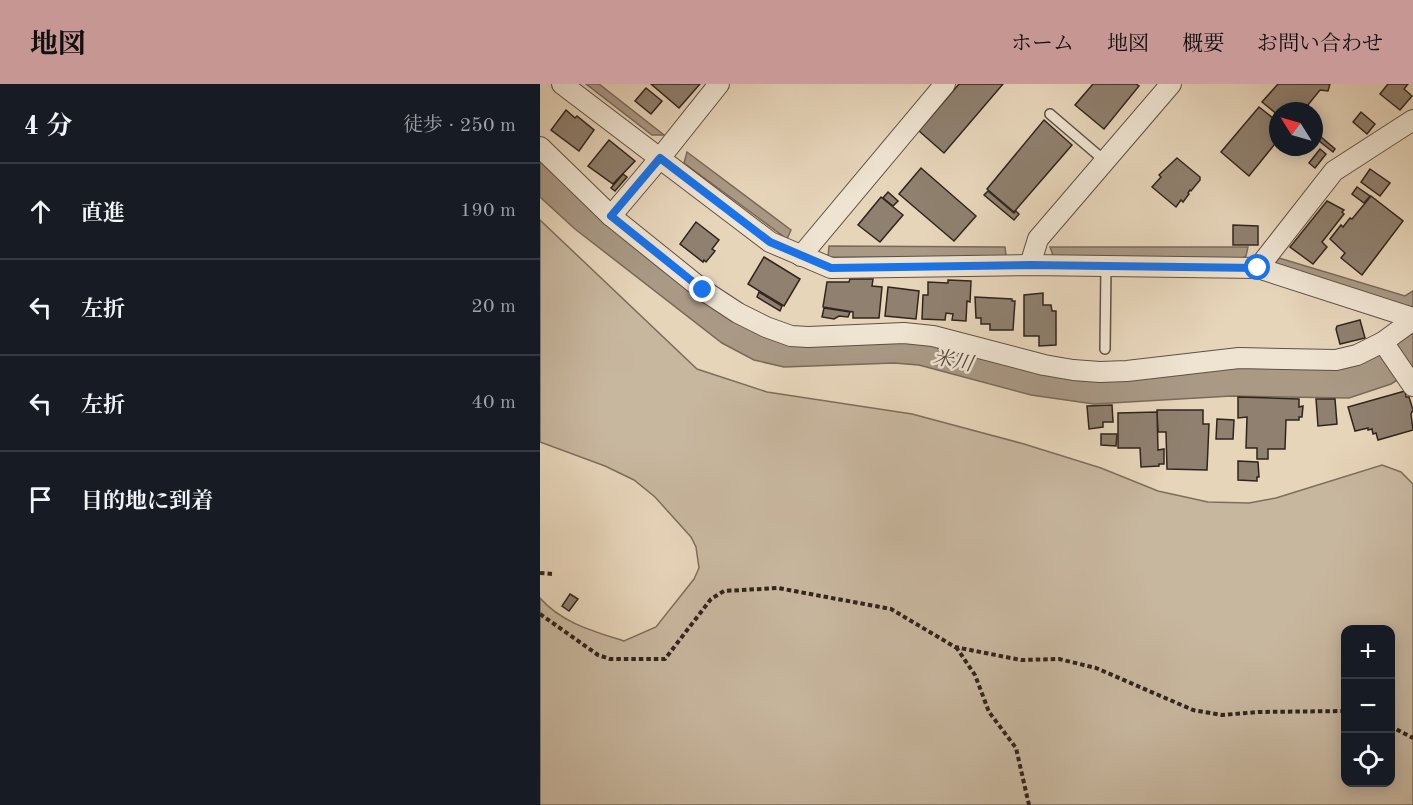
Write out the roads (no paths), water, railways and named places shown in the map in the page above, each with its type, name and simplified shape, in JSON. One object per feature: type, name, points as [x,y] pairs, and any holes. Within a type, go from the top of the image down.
[{"type":"street","points":[[540,147],[611,216],[703,290],[738,313],[791,336],[904,333],[933,336],[1044,365],[1100,372],[1239,358],[1336,360],[1386,347],[1413,319],[1258,268],[1030,265],[831,268],[770,242],[562,84]]},
{"type":"street","points":[[611,216],[719,84]]},
{"type":"street","points":[[801,256],[945,84]]},
{"type":"street","points":[[1030,265],[1038,239],[1171,84]]},
{"type":"street","points":[[1258,268],[1334,171],[1413,120]]},
{"type":"street","points":[[1386,347],[1411,383]]},
{"type":"lane","points":[[1050,114],[1105,161]]},
{"type":"lane","points":[[1106,266],[1106,349]]},
{"type":"water","points":[[586,84],[599,84],[664,135],[652,135]]},
{"type":"water","points":[[687,152],[791,230],[787,239],[684,163]]},
{"type":"water","name":"米川","points":[[540,162],[599,215],[743,325],[910,339],[1071,377],[1238,367],[1342,369],[1413,329],[1413,370],[1391,384],[1349,398],[1231,396],[1094,404],[1031,395],[919,365],[894,363],[784,367],[754,360],[722,343],[575,229],[540,197]]},
{"type":"water","points":[[829,246],[1005,247],[1006,255],[1000,258],[828,257]]},
{"type":"water","points":[[1050,247],[1248,247],[1246,256],[1242,258],[1054,258]]},
{"type":"water","points":[[1279,258],[1405,296],[1413,291],[1413,305],[1410,308],[1273,266]]}]
